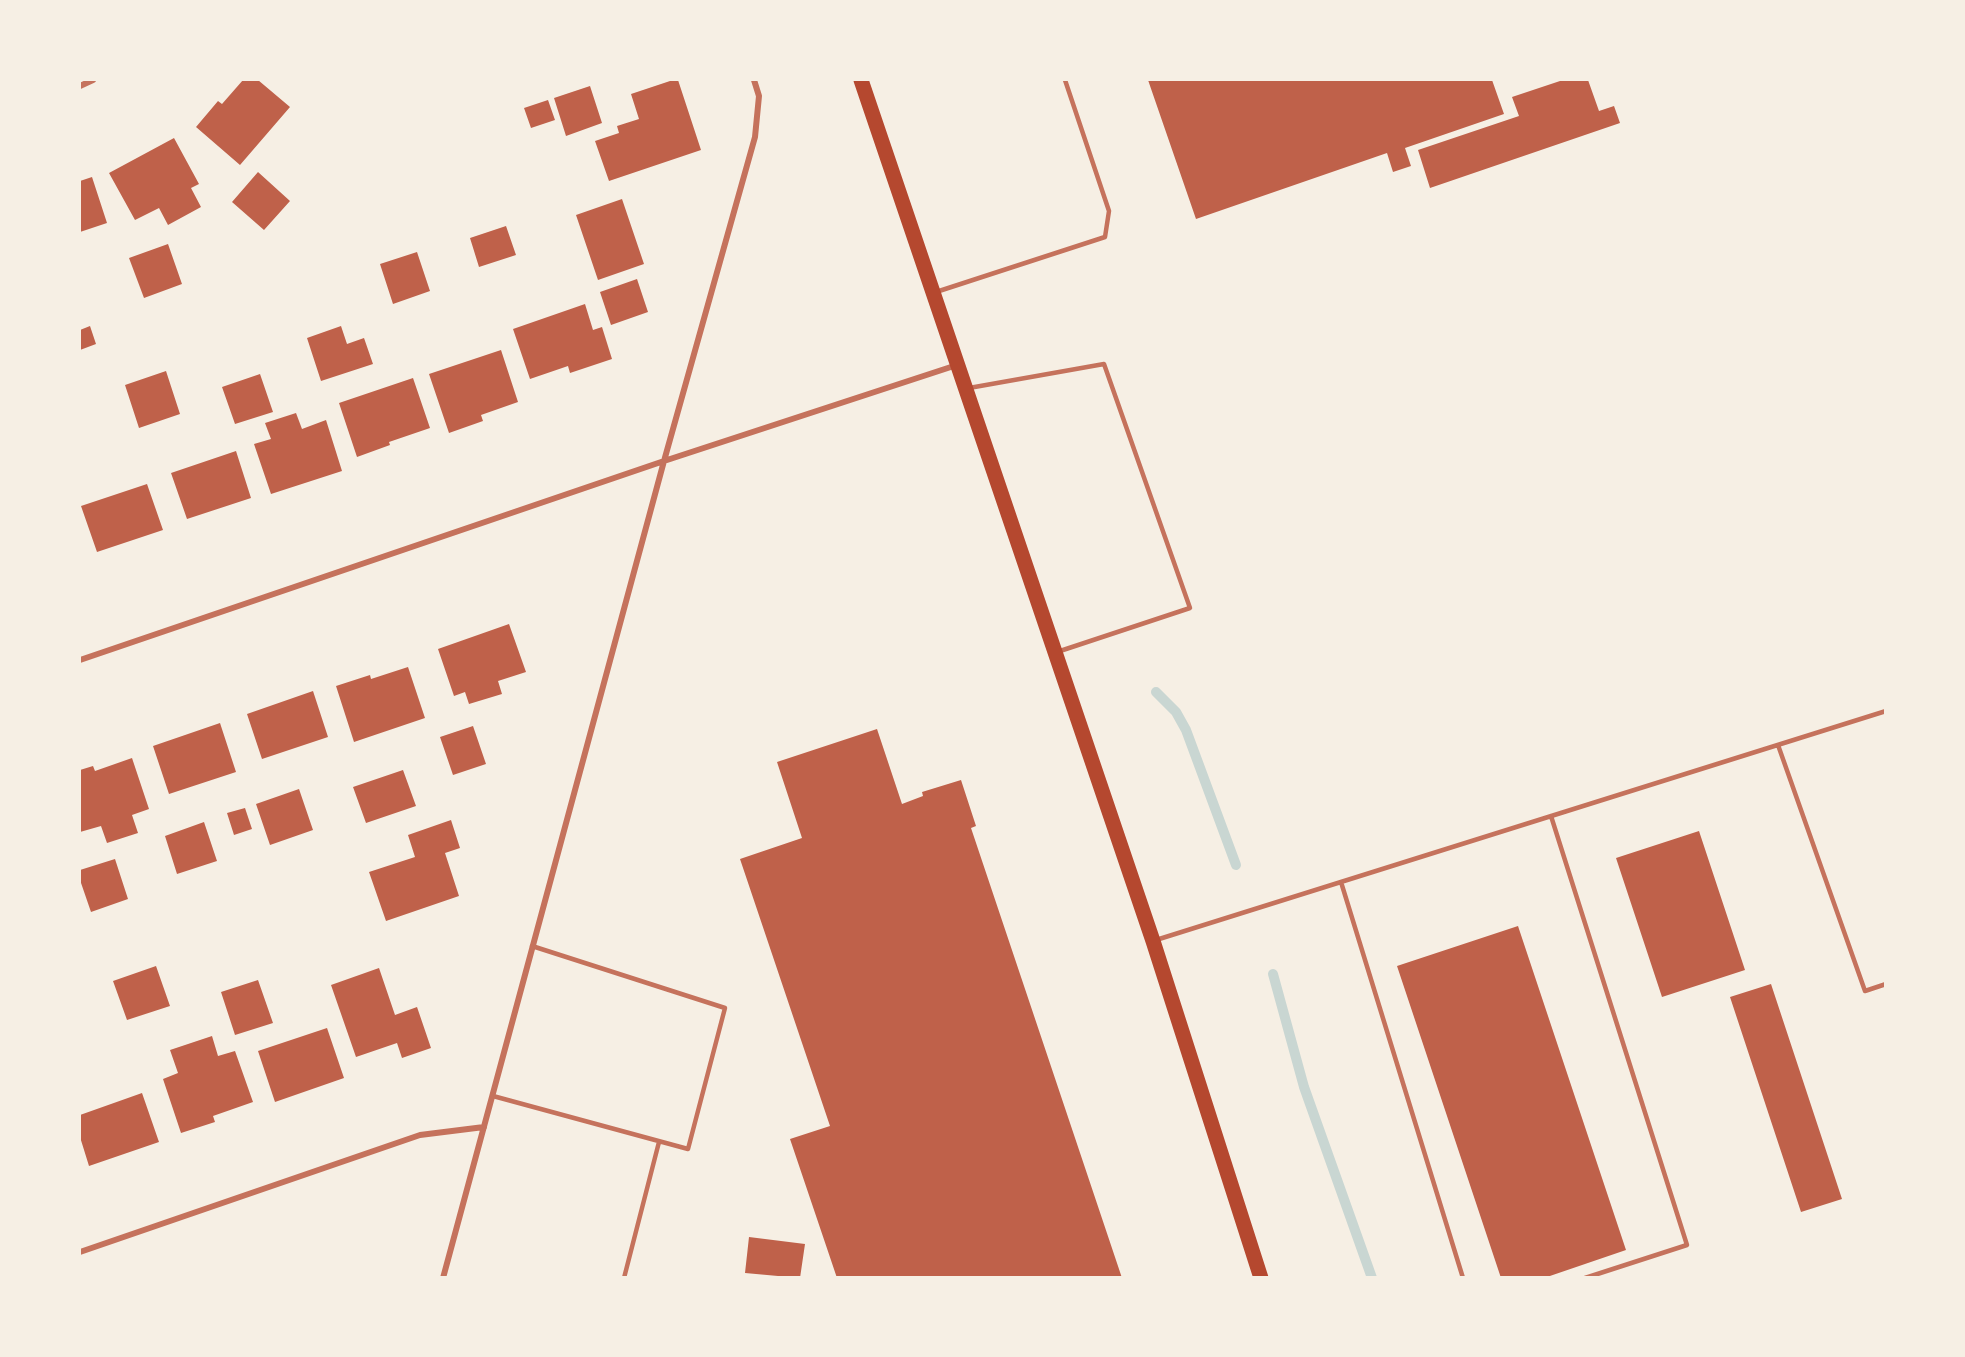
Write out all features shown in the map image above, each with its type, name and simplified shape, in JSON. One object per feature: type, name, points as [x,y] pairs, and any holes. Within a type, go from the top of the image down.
[{"type":"main road","points":[[861,80],[1153,941],[1261,1278]]},
{"type":"street","points":[[80,86],[93,80]]},
{"type":"street","points":[[443,1278],[663,461],[754,137],[759,96],[754,80]]},
{"type":"street","points":[[80,660],[663,461],[958,364]]},
{"type":"street","points":[[80,1252],[420,1135],[484,1127]]},
{"type":"lane","points":[[933,292],[1106,237],[1109,211],[1065,80]]},
{"type":"lane","points":[[966,389],[1104,364],[1190,608],[1055,652]]},
{"type":"lane","points":[[1153,941],[1886,711]]},
{"type":"lane","points":[[1778,745],[1865,991],[1886,984]]},
{"type":"lane","points":[[1551,816],[1687,1245],[1585,1278]]},
{"type":"lane","points":[[1341,882],[1463,1278]]},
{"type":"lane","points":[[493,1096],[688,1149],[725,1008],[532,946]]},
{"type":"lane","points":[[624,1278],[660,1142]]},
{"type":"building","points":[[243,80],[258,80],[290,107],[240,165],[196,127],[218,101],[222,104]]},
{"type":"building","points":[[678,80],[701,150],[609,181],[595,141],[619,133],[617,126],[639,119],[631,94]]},
{"type":"building","points":[[1148,80],[1492,80],[1504,114],[1405,148],[1411,166],[1393,172],[1387,153],[1196,219]]},
{"type":"building","points":[[1563,80],[1588,80],[1599,111],[1614,106],[1620,123],[1430,188],[1418,150],[1519,116],[1512,97]]},
{"type":"building","points":[[590,86],[602,123],[566,136],[554,98]]},
{"type":"building","points":[[548,100],[555,120],[531,128],[524,108]]},
{"type":"building","points":[[174,138],[199,184],[191,188],[201,207],[168,225],[159,208],[135,220],[109,173]]},
{"type":"building","points":[[258,172],[290,201],[264,230],[232,202]]},
{"type":"building","points":[[92,177],[107,223],[80,232],[80,181]]},
{"type":"building","points":[[622,199],[644,264],[598,280],[576,215]]},
{"type":"building","points":[[506,226],[516,255],[479,267],[470,238]]},
{"type":"building","points":[[168,244],[182,284],[144,298],[129,258]]},
{"type":"building","points":[[417,252],[430,291],[393,304],[380,264]]},
{"type":"building","points":[[637,279],[648,312],[611,325],[600,292]]},
{"type":"building","points":[[585,304],[593,330],[602,327],[612,359],[570,373],[568,366],[530,379],[513,329]]},
{"type":"building","points":[[90,326],[96,344],[80,350],[80,330]]},
{"type":"building","points":[[341,326],[347,344],[364,338],[373,364],[321,381],[307,338]]},
{"type":"building","points":[[501,350],[518,402],[481,415],[483,421],[449,433],[429,374]]},
{"type":"building","points":[[166,371],[180,414],[139,428],[125,385]]},
{"type":"building","points":[[260,374],[273,412],[235,424],[222,387]]},
{"type":"building","points":[[413,378],[430,428],[389,442],[390,445],[357,457],[339,403]]},
{"type":"building","points":[[296,413],[302,429],[326,420],[342,471],[271,494],[254,444],[271,439],[265,423]]},
{"type":"building","points":[[236,451],[251,498],[187,519],[171,473]]},
{"type":"building","points":[[147,484],[163,530],[97,552],[81,506]]},
{"type":"building","points":[[509,624],[526,672],[498,681],[502,694],[469,704],[465,692],[454,696],[438,649]]},
{"type":"building","points":[[408,667],[425,718],[354,742],[336,686],[370,675],[371,679]]},
{"type":"building","points":[[313,691],[328,737],[262,759],[247,714]]},
{"type":"building","points":[[220,723],[236,772],[169,794],[153,746]]},
{"type":"building","points":[[473,726],[486,764],[453,775],[440,737]]},
{"type":"building","points":[[877,729],[902,804],[923,796],[922,792],[961,780],[976,826],[971,828],[1122,1278],[837,1278],[790,1139],[830,1126],[740,859],[802,838],[777,762]]},
{"type":"building","points":[[132,758],[149,809],[132,815],[138,833],[107,843],[101,826],[80,832],[80,770],[93,766],[95,771]]},
{"type":"building","points":[[403,770],[416,806],[366,823],[353,787]]},
{"type":"building","points":[[299,789],[313,830],[270,845],[256,804]]},
{"type":"building","points":[[245,808],[252,829],[234,835],[227,813]]},
{"type":"building","points":[[451,820],[460,848],[445,853],[459,896],[386,921],[369,872],[415,857],[408,835]]},
{"type":"building","points":[[204,822],[217,861],[177,874],[165,836]]},
{"type":"building","points":[[1699,831],[1745,970],[1662,997],[1616,858]]},
{"type":"building","points":[[115,859],[128,899],[91,912],[80,880],[80,870]]},
{"type":"building","points":[[1518,926],[1626,1250],[1544,1278],[1501,1278],[1397,966]]},
{"type":"building","points":[[156,966],[170,1006],[127,1020],[113,981]]},
{"type":"building","points":[[379,968],[395,1015],[417,1007],[431,1048],[402,1058],[397,1043],[356,1057],[331,985]]},
{"type":"building","points":[[258,980],[273,1023],[235,1035],[221,992]]},
{"type":"building","points":[[1771,984],[1842,1199],[1801,1212],[1730,997]]},
{"type":"building","points":[[327,1028],[344,1078],[275,1102],[258,1051]]},
{"type":"building","points":[[212,1036],[218,1056],[235,1051],[253,1102],[213,1116],[215,1122],[181,1133],[163,1079],[178,1073],[170,1050]]},
{"type":"building","points":[[142,1093],[159,1142],[89,1166],[80,1137],[80,1115]]},
{"type":"building","points":[[749,1237],[805,1244],[800,1278],[745,1273]]},
{"type":"waterway","points":[[1156,692],[1176,712],[1186,730],[1236,865]]},
{"type":"waterway","points":[[1273,974],[1304,1087],[1372,1278]]}]
